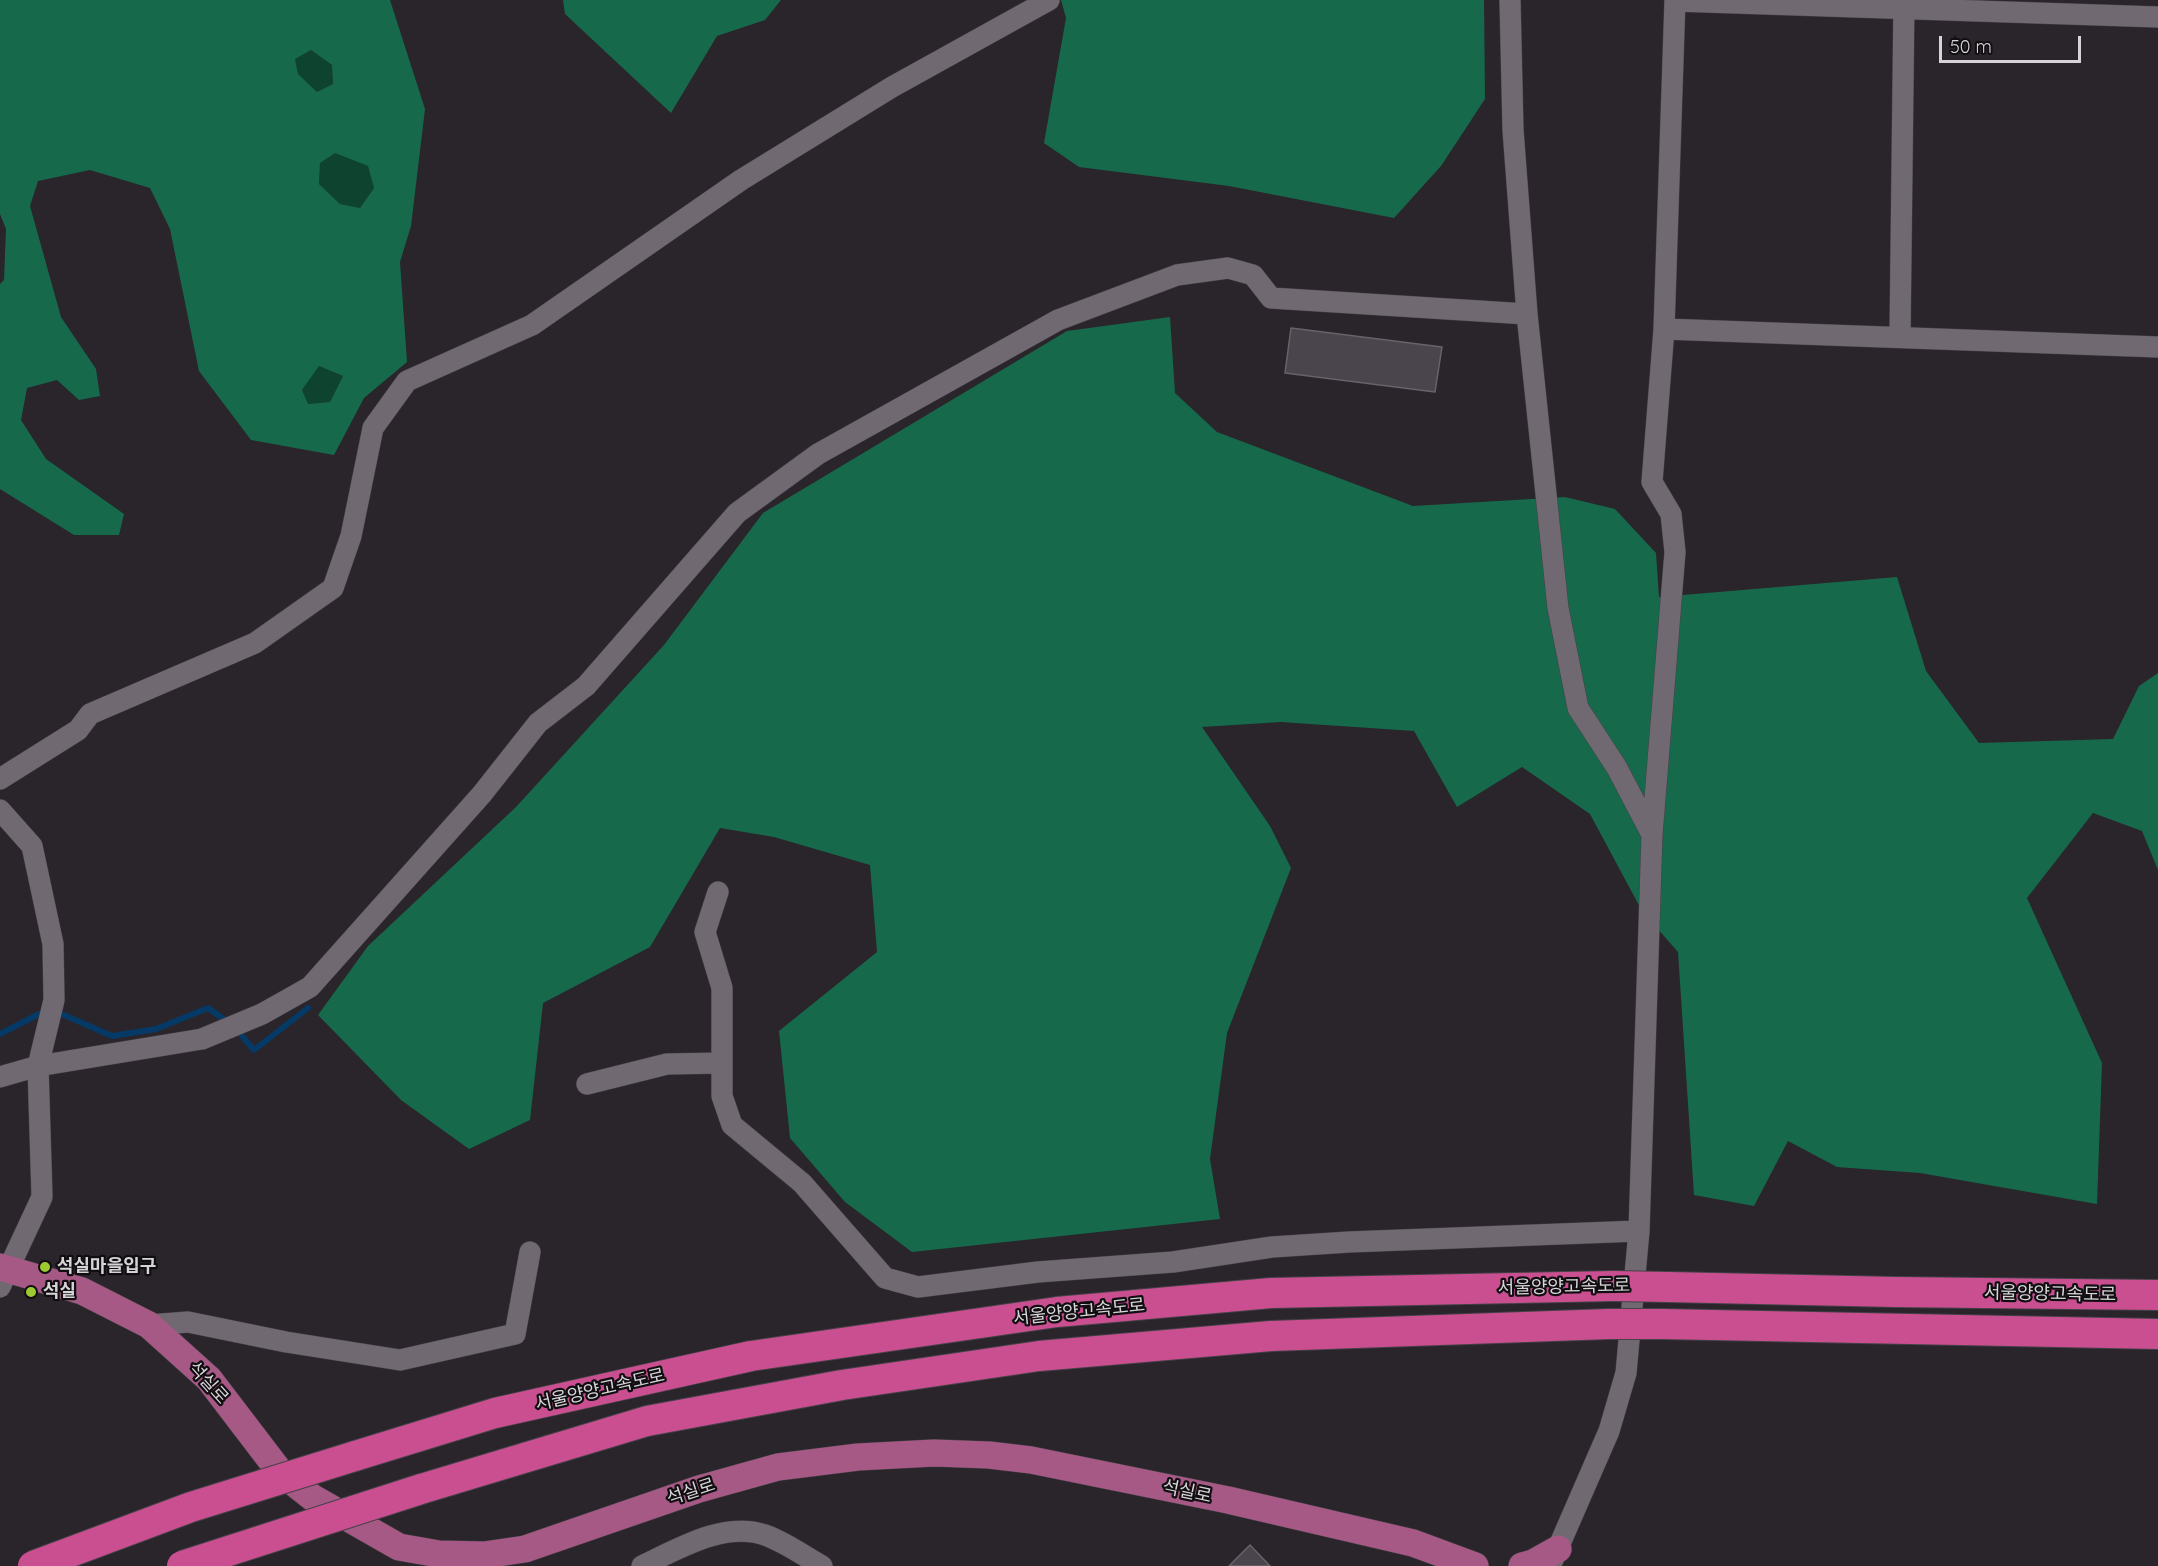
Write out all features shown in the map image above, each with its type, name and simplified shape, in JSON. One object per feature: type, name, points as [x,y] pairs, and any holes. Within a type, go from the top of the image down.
[{"type":"highway","name":"서울양양고속도로","points":[[33,1566],[191,1507],[495,1413],[751,1356],[1057,1312],[1271,1293],[1613,1286],[2158,1295]]},
{"type":"highway","name":"서울양양고속도로","points":[[182,1566],[421,1489],[647,1421],[842,1385],[1039,1356],[1271,1336],[1609,1324],[2158,1334]]},
{"type":"main road","name":"석실로","points":[[3,1274],[82,1291],[149,1325],[208,1379],[280,1472],[313,1498],[399,1547],[439,1554],[484,1555],[525,1550],[699,1489],[778,1467],[858,1457],[934,1453],[989,1455],[1031,1460],[1228,1500],[1413,1543],[1474,1566]]},
{"type":"main road","points":[[1522,1566],[1554,1558]]},
{"type":"street","points":[[0,780],[78,730],[90,714],[255,643],[333,588],[351,536],[373,428],[407,381],[532,325],[741,180],[892,87],[1049,0]]},
{"type":"street","points":[[1510,0],[1513,130],[1527,314],[1558,608],[1578,708],[1617,768],[1652,835]]},
{"type":"street","points":[[1554,1558],[1609,1431],[1626,1373],[1639,1231],[1652,835],[1675,552],[1671,514],[1652,482],[1664,328],[1675,1],[1904,4],[2158,17]]},
{"type":"street","points":[[1900,336],[1904,4]]},
{"type":"street","points":[[0,1077],[38,1066],[202,1039],[262,1014],[310,987],[482,794],[538,723],[586,686],[738,513],[818,454],[1058,320],[1177,275],[1228,268],[1253,275],[1271,298],[1527,314]]},
{"type":"street","points":[[1664,328],[2158,347]]},
{"type":"street","points":[[0,810],[32,846],[53,944],[54,1000],[38,1066],[42,1197],[3,1274]]},
{"type":"street","points":[[718,892],[705,932],[722,988],[722,1096],[732,1125],[802,1182],[885,1278],[918,1287],[1038,1272],[1173,1262],[1272,1247],[1639,1231]]},
{"type":"street","points":[[587,1084],[667,1064],[722,1063]]},
{"type":"street","points":[[149,1325],[188,1322],[286,1342],[400,1359],[515,1334],[530,1252]]},
{"type":"street","points":[[238,1566],[257,1537],[306,1513],[313,1498]]},
{"type":"street","points":[[642,1566],[699,1539],[732,1532],[764,1535],[822,1566]]},
{"type":"green space","points":[[0,0],[390,0],[425,109],[411,226],[400,262],[407,362],[364,398],[334,455],[251,440],[199,371],[170,229],[150,188],[90,170],[38,181],[30,206],[61,317],[96,369],[100,396],[79,400],[57,380],[27,388],[21,420],[46,459],[124,514],[119,535],[74,535],[0,489],[0,284],[4,280],[6,229],[0,214]],"holes":[[[311,50],[332,65],[333,84],[317,92],[298,74],[295,59]],[[335,153],[368,166],[374,188],[360,208],[340,204],[319,184],[320,163]],[[319,366],[343,376],[330,402],[308,404],[302,390]]]},
{"type":"green space","points":[[563,0],[781,0],[765,20],[717,36],[671,113],[565,14]]},
{"type":"green space","points":[[1061,0],[1484,0],[1485,99],[1441,166],[1394,218],[1229,186],[1079,167],[1044,143],[1066,18]]},
{"type":"green space","points":[[311,50],[332,65],[333,84],[317,92],[298,74],[295,59]]},
{"type":"green space","points":[[336,152],[368,166],[374,188],[360,208],[340,204],[319,184],[320,163]]},
{"type":"green space","points":[[1170,317],[1175,393],[1217,432],[1413,506],[1565,497],[1615,509],[1656,553],[1659,597],[1897,577],[1926,671],[1979,743],[2113,739],[2139,686],[2158,673],[2158,870],[2142,831],[2093,813],[2027,898],[2102,1063],[2097,1204],[1920,1173],[1837,1167],[1788,1141],[1754,1206],[1694,1195],[1678,952],[1642,911],[1590,814],[1522,767],[1457,807],[1414,731],[1281,722],[1202,727],[1270,826],[1291,868],[1227,1033],[1210,1159],[1220,1219],[912,1252],[845,1202],[790,1138],[779,1031],[877,952],[870,865],[774,837],[720,828],[650,947],[543,1003],[530,1120],[469,1149],[401,1100],[318,1015],[368,946],[516,807],[664,645],[763,513],[1067,331]]},
{"type":"green space","points":[[319,366],[343,376],[330,402],[307,404],[302,390]]},
{"type":"building","points":[[1291,328],[1442,347],[1435,392],[1285,373]]},
{"type":"building","points":[[1250,1545],[1270,1566],[1229,1566]]},
{"type":"waterway","points":[[57,1012],[112,1036],[156,1029],[208,1008],[228,1022]]},
{"type":"waterway","points":[[242,1036],[254,1050],[308,1008]]},
{"type":"waterway","points":[[0,1034],[39,1014]]},
{"type":"place","name":"석실마을입구","points":[[45,1267]]},
{"type":"place","name":"석실","points":[[31,1292]]}]
